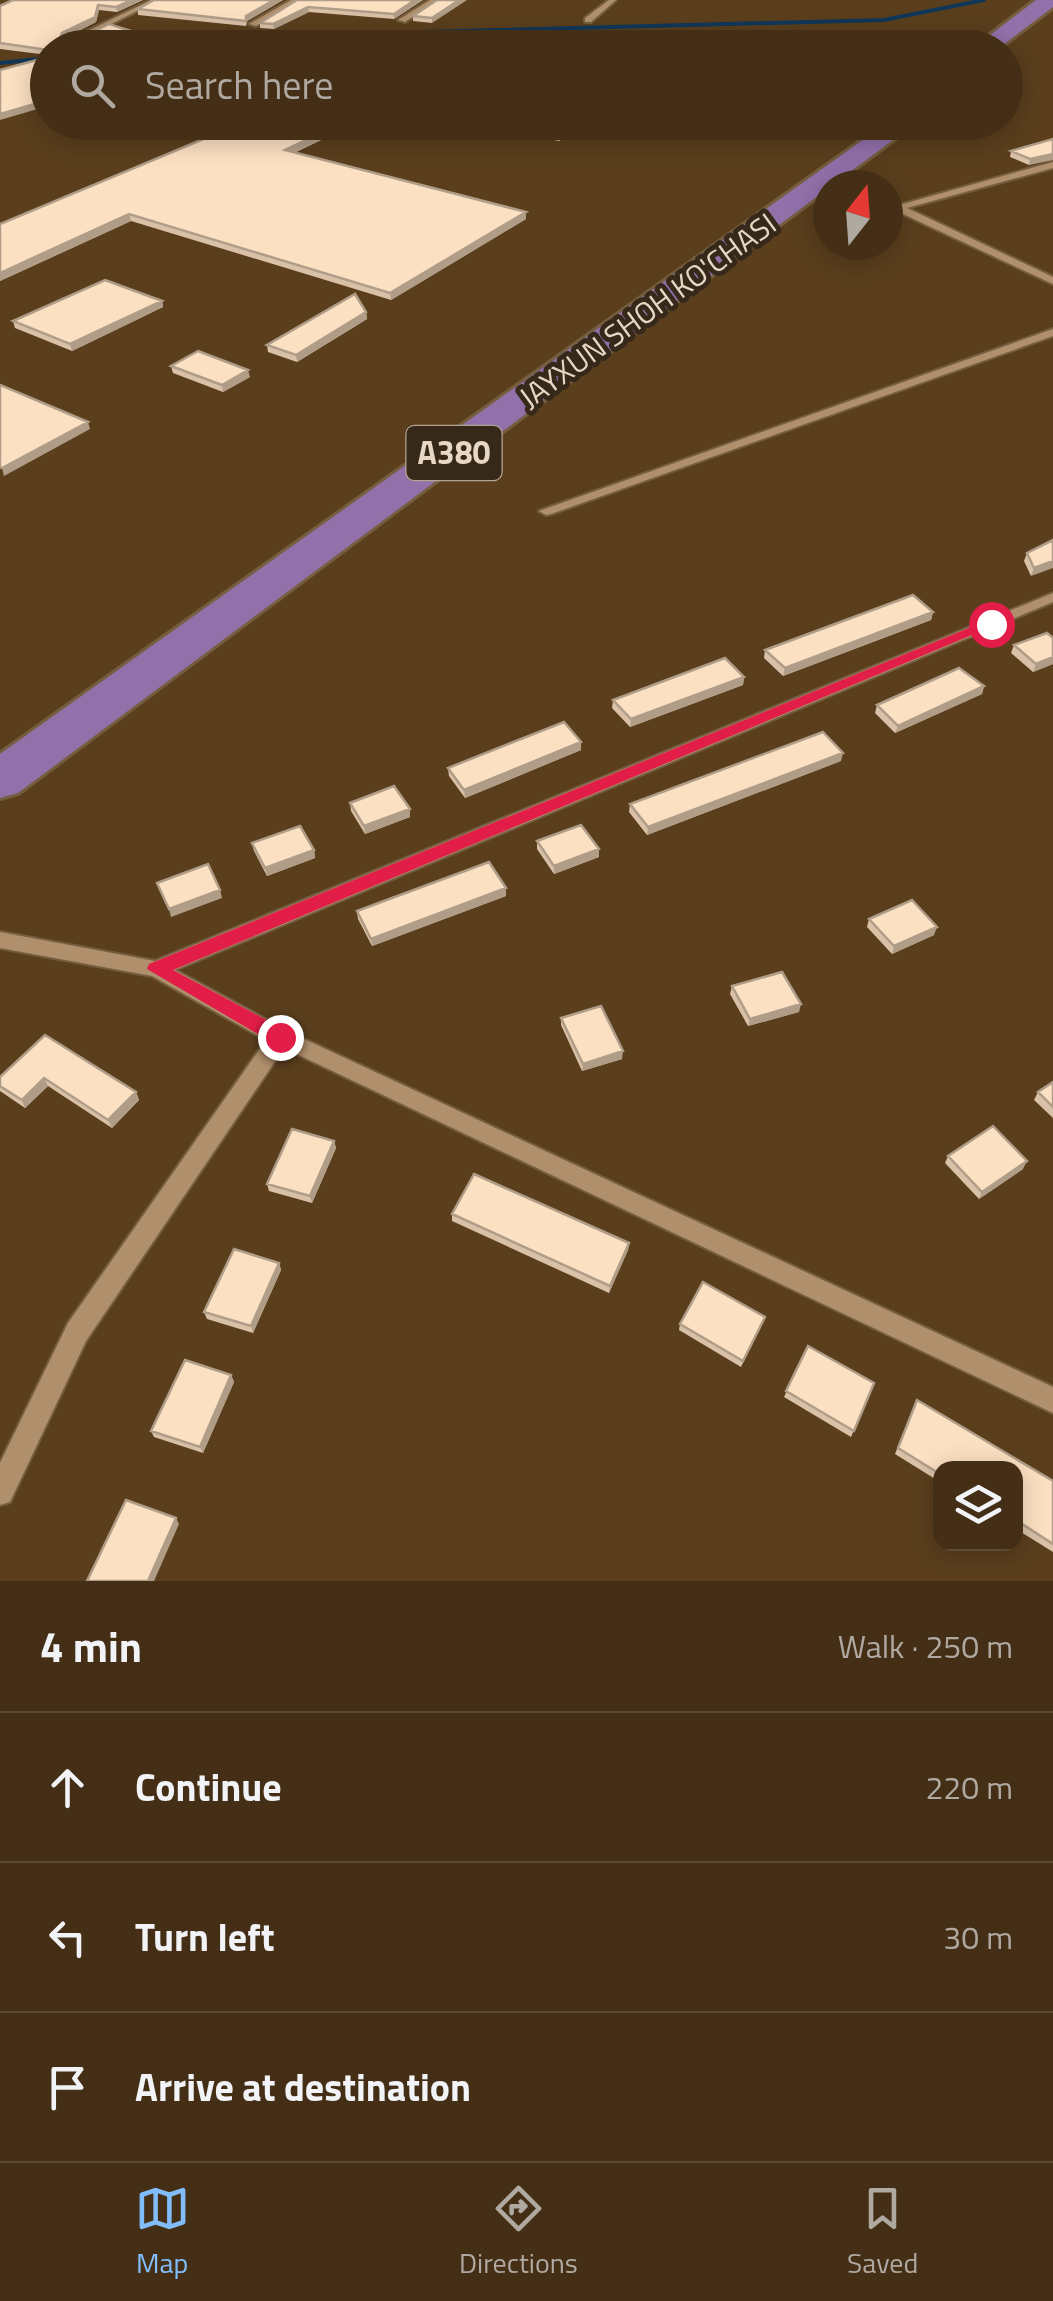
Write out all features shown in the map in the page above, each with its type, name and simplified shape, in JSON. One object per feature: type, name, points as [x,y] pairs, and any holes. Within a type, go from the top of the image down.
[{"type":"highway","points":[[1009,30],[1050,0]]},
{"type":"highway","points":[[1023,36],[1053,14]]},
{"type":"highway","name":"JAYXUN SHOH KO'CHASI","points":[[0,740],[850,140]]},
{"type":"highway","name":"JAYXUN SHOH KO'CHASI","points":[[853,170],[885,140]]},
{"type":"highway","name":"JAYXUN SHOH KO'CHASI","points":[[0,780],[813,201]]},
{"type":"street","points":[[94,30],[156,0]]},
{"type":"street","points":[[252,24],[296,0]]},
{"type":"street","points":[[402,20],[435,0]]},
{"type":"street","points":[[588,20],[612,0]]},
{"type":"street","points":[[903,202],[1053,165]]},
{"type":"street","points":[[903,210],[1053,281]]},
{"type":"street","points":[[546,511],[1053,332]]},
{"type":"street","points":[[156,969],[1053,597]]},
{"type":"street","points":[[0,940],[156,969],[280,1037],[1053,1400]]},
{"type":"street","points":[[0,1492],[77,1332],[280,1037]]},
{"type":"building","points":[[13,0],[132,0],[116,7],[98,5],[95,17],[68,30],[30,30],[30,47],[0,43],[0,6]]},
{"type":"building","points":[[154,0],[274,0],[246,16],[246,21],[138,9]]},
{"type":"building","points":[[297,0],[415,0],[394,14],[308,7],[273,24],[260,23]]},
{"type":"building","points":[[437,0],[459,0],[432,18],[413,16]]},
{"type":"building","points":[[109,24],[128,30],[97,30]]},
{"type":"building","points":[[30,62],[30,105],[0,114],[0,70]]},
{"type":"building","points":[[1053,139],[1053,154],[1030,159],[1011,151]]},
{"type":"building","points":[[201,140],[306,140],[285,150],[526,212],[390,293],[129,214],[0,273],[0,224]]},
{"type":"building","points":[[105,280],[162,301],[70,344],[13,321]]},
{"type":"building","points":[[355,294],[366,312],[296,355],[267,345]]},
{"type":"building","points":[[198,351],[248,370],[222,385],[171,366]]},
{"type":"building","points":[[0,385],[88,422],[2,468]]},
{"type":"building","points":[[1053,540],[1053,561],[1034,568],[1027,553]]},
{"type":"building","points":[[913,595],[933,612],[785,668],[765,650]]},
{"type":"building","points":[[1047,633],[1053,638],[1053,657],[1036,664],[1014,645]]},
{"type":"building","points":[[725,658],[744,677],[631,719],[613,700]]},
{"type":"building","points":[[959,668],[984,686],[898,726],[877,705]]},
{"type":"building","points":[[564,722],[581,742],[464,790],[448,768]]},
{"type":"building","points":[[823,732],[843,753],[648,827],[630,804]]},
{"type":"building","points":[[394,786],[410,809],[364,826],[350,803]]},
{"type":"building","points":[[581,825],[599,849],[554,866],[537,841]]},
{"type":"building","points":[[300,826],[314,850],[265,868],[252,843]]},
{"type":"building","points":[[489,862],[506,888],[371,939],[357,911]]},
{"type":"building","points":[[208,864],[220,890],[169,909],[157,883]]},
{"type":"building","points":[[912,900],[937,927],[894,946],[869,919]]},
{"type":"building","points":[[782,972],[801,1004],[750,1019],[732,986]]},
{"type":"building","points":[[601,1006],[623,1051],[583,1064],[561,1018]]},
{"type":"building","points":[[45,1035],[136,1092],[108,1120],[44,1078],[22,1100],[0,1086],[0,1077]]},
{"type":"building","points":[[1053,1082],[1053,1107],[1038,1092]]},
{"type":"building","points":[[993,1126],[1027,1161],[982,1192],[948,1156]]},
{"type":"building","points":[[292,1129],[334,1141],[310,1196],[267,1184]]},
{"type":"building","points":[[474,1174],[629,1243],[610,1286],[452,1214]]},
{"type":"building","points":[[234,1249],[279,1263],[251,1326],[204,1312]]},
{"type":"building","points":[[703,1282],[765,1317],[743,1361],[680,1324]]},
{"type":"building","points":[[808,1346],[874,1383],[854,1431],[786,1391]]},
{"type":"building","points":[[185,1360],[231,1375],[200,1447],[151,1431]]},
{"type":"building","points":[[917,1400],[1019,1461],[933,1461],[933,1470],[898,1448]]},
{"type":"building","points":[[1023,1463],[1053,1481],[1053,1544],[1023,1525]]},
{"type":"building","points":[[126,1500],[176,1518],[148,1581],[87,1581]]},
{"type":"waterway","points":[[499,30],[884,20],[984,0]]},
{"type":"waterway","points":[[0,63],[30,60]]},
{"type":"route","points":[[280,1037],[156,969],[991,624]]}]
